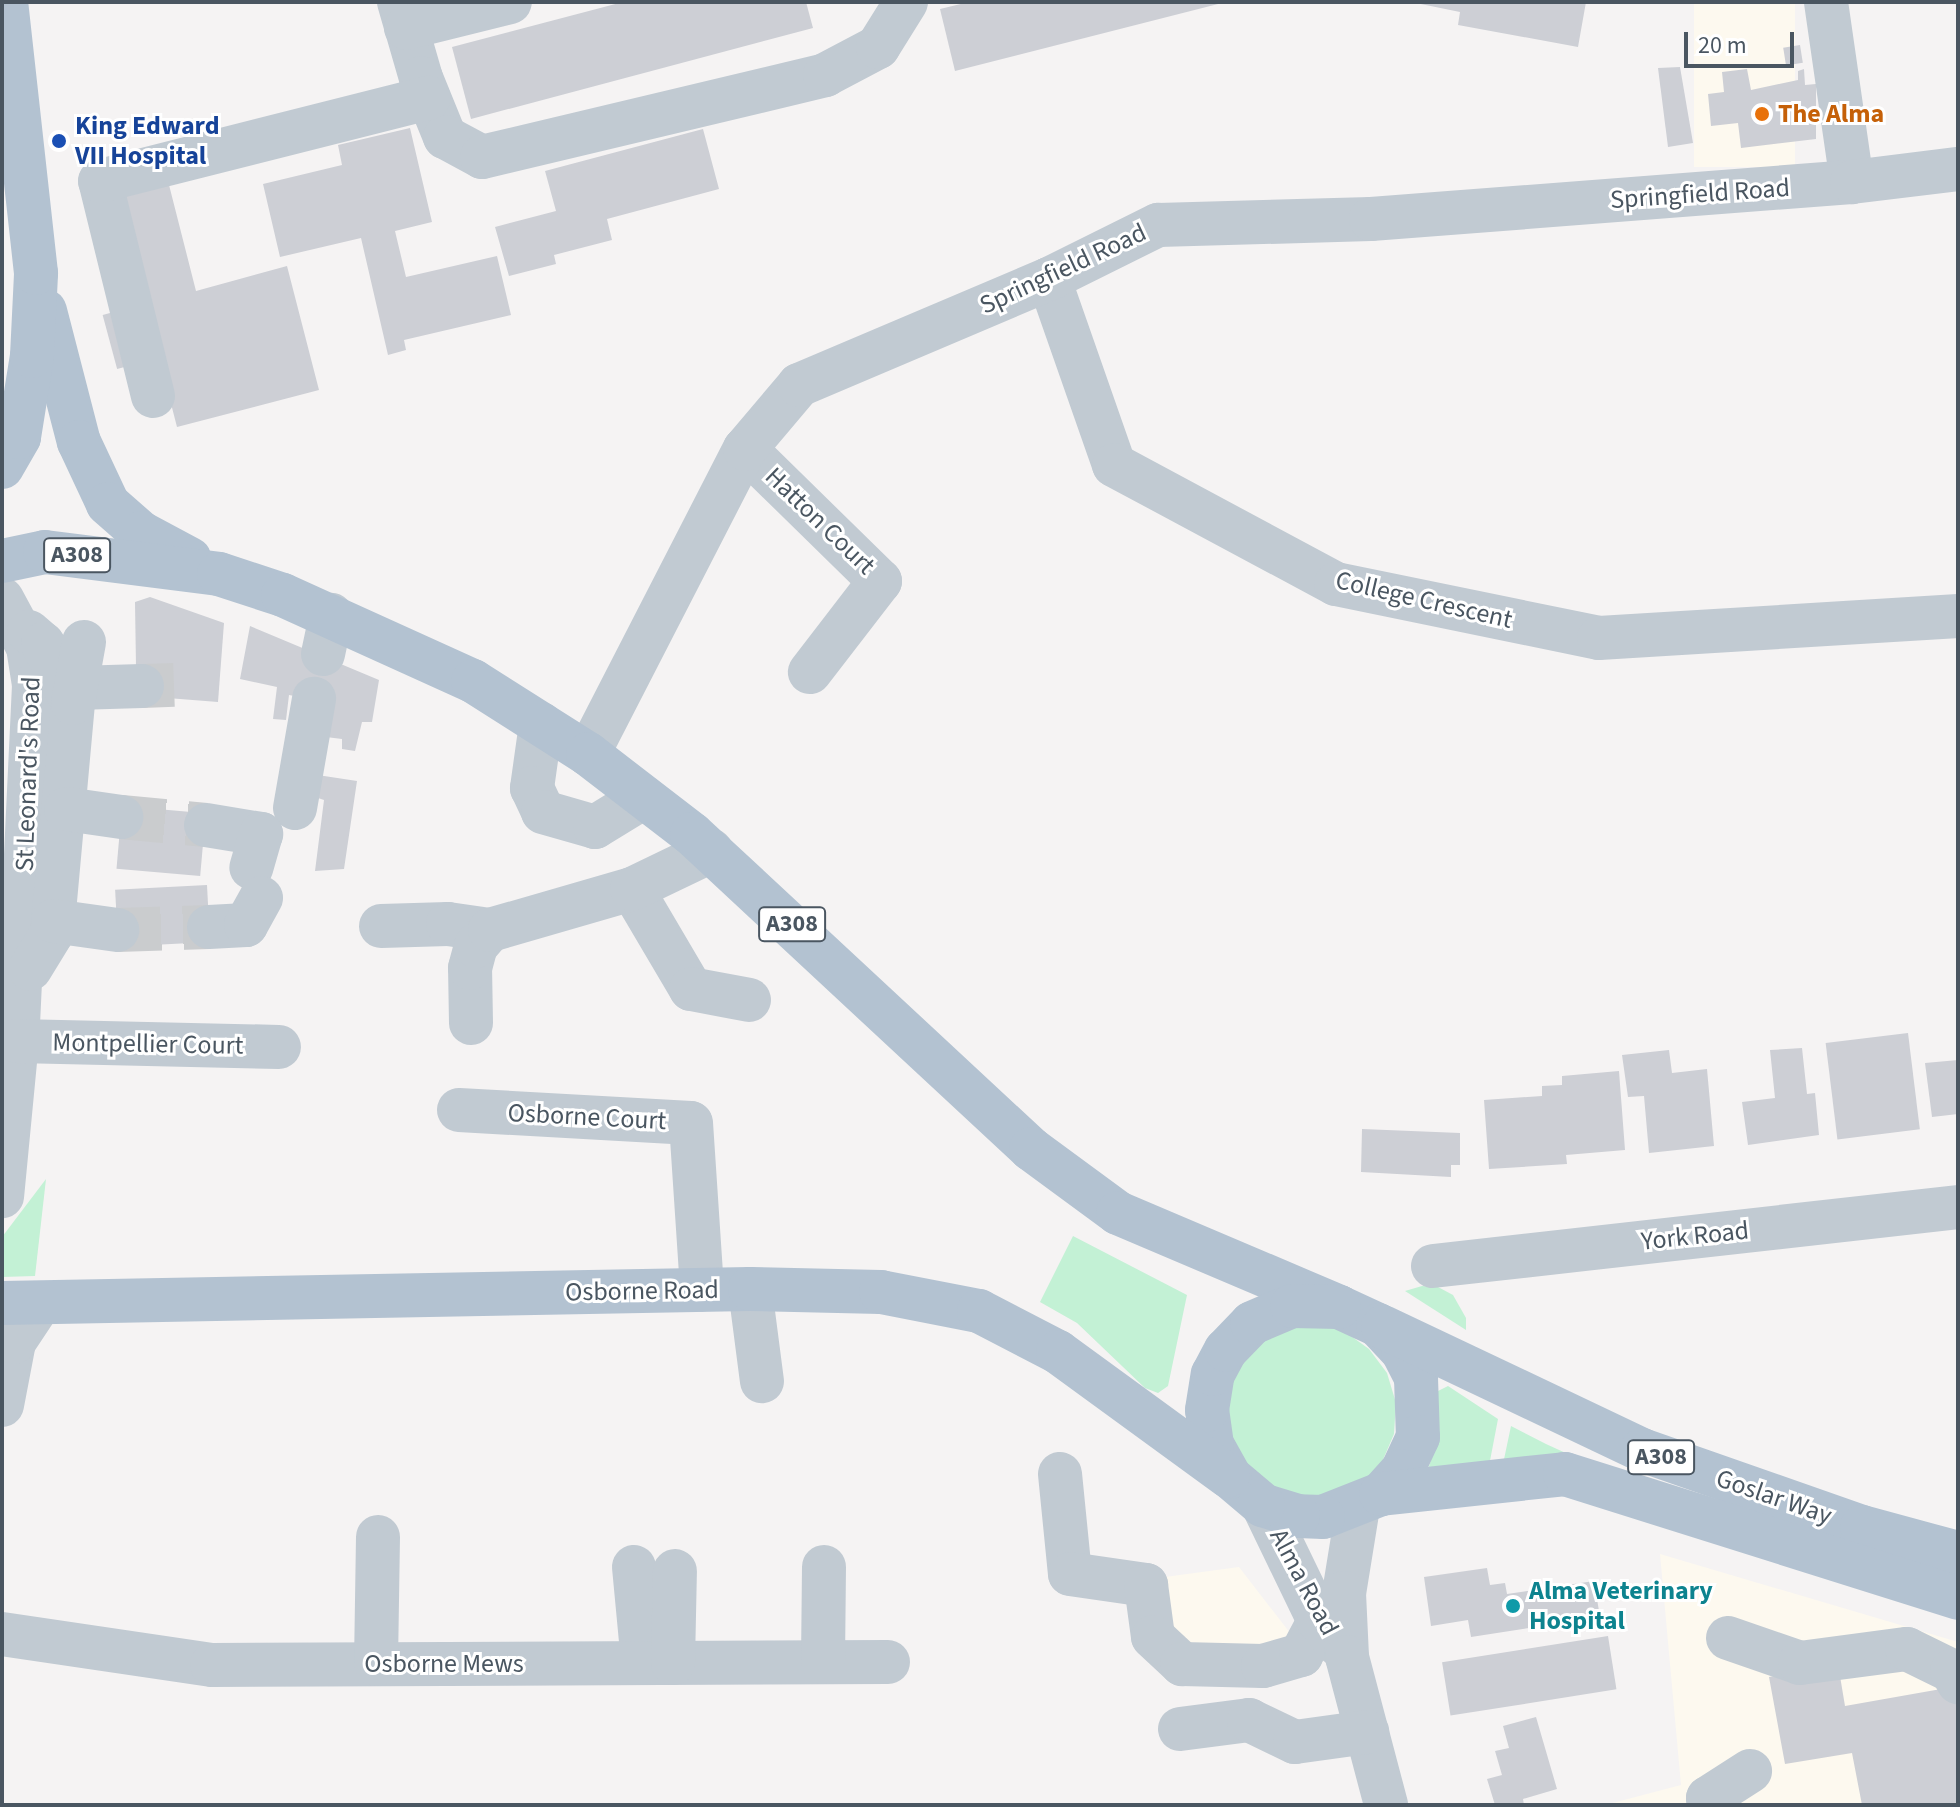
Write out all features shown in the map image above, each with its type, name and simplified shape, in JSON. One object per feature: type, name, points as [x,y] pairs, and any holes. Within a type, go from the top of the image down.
[{"type":"main road","points":[[6,2],[36,273],[79,442],[108,504],[141,533],[219,574]]},
{"type":"main road","points":[[2,467],[19,437],[32,356],[36,273]]},
{"type":"main road","name":"A308","points":[[2,561],[45,552],[219,574],[327,635],[473,681],[588,754],[711,851],[1031,1149],[1107,1206],[1358,1316],[1403,1352],[1416,1378],[1421,1415],[1402,1471],[1370,1501],[1323,1517],[1298,1516],[1263,1505],[1230,1477],[1212,1445],[1207,1410],[1213,1374],[1226,1350],[1252,1323],[1292,1306],[1358,1316]]},
{"type":"main road","name":"Osborne Road","points":[[21,1303],[750,1289],[881,1292],[979,1311],[1058,1352],[1230,1477]]},
{"type":"main road","name":"Goslar Way","points":[[1358,1316],[1642,1450],[1862,1527],[1958,1553]]},
{"type":"main road","name":"Goslar Way","points":[[1370,1501],[1565,1474],[1958,1598]]},
{"type":"street","points":[[510,2],[403,15],[429,98],[445,137],[482,157],[825,75],[878,47],[900,4]]},
{"type":"street","points":[[1826,2],[1852,182]]},
{"type":"street","points":[[153,396],[100,181],[429,98]]},
{"type":"street","name":"Springfield Road","points":[[588,754],[745,449],[799,385],[1049,279],[1158,225],[1371,219],[1852,182],[1958,169]]},
{"type":"street","name":"College Crescent","points":[[1049,279],[1114,465],[1336,584],[1599,638],[1958,616]]},
{"type":"street","name":"Hatton Court","points":[[745,449],[880,581],[810,672]]},
{"type":"street","points":[[10,611],[43,644],[74,695]]},
{"type":"street","name":"St Leonard's Road","points":[[2,1196],[20,980],[14,870],[34,685],[10,611]]},
{"type":"street","points":[[20,980],[37,961],[53,921],[66,809],[74,695],[84,642]]},
{"type":"street","points":[[74,695],[142,686]]},
{"type":"street","points":[[295,808],[314,699]]},
{"type":"street","points":[[541,724],[532,788],[543,812],[595,827],[644,797]]},
{"type":"street","points":[[66,809],[121,817]]},
{"type":"street","points":[[206,825],[261,834],[256,883],[246,925],[209,927]]},
{"type":"street","points":[[381,926],[448,924],[490,930],[632,889],[711,851]]},
{"type":"street","points":[[632,889],[691,989],[749,1000]]},
{"type":"street","points":[[53,921],[117,930]]},
{"type":"street","points":[[471,1023],[470,968],[476,946],[490,930]]},
{"type":"street","name":"Montpellier Court","points":[[17,1041],[279,1047]]},
{"type":"street","name":"Osborne Court","points":[[459,1110],[691,1123],[702,1290]]},
{"type":"street","name":"York Road","points":[[1433,1266],[1958,1207]]},
{"type":"street","points":[[750,1289],[762,1381]]},
{"type":"street","points":[[2,1405],[21,1303]]},
{"type":"street","points":[[1060,1474],[1070,1574],[1146,1585],[1153,1637],[1182,1664],[1263,1666],[1301,1655],[1319,1621]]},
{"type":"street","name":"Alma Road","points":[[1370,1501],[1344,1593],[1347,1657],[1386,1805]]},
{"type":"street","name":"Alma Road","points":[[1263,1505],[1319,1621],[1347,1657]]},
{"type":"street","points":[[376,1664],[378,1537]]},
{"type":"street","points":[[823,1662],[824,1567]]},
{"type":"street","points":[[654,1569],[658,1663]]},
{"type":"street","name":"Osborne Mews","points":[[2,1634],[212,1665],[888,1662]]},
{"type":"street","points":[[1728,1638],[1800,1663],[1907,1649],[1952,1671],[1958,1682]]},
{"type":"street","points":[[1180,1729],[1249,1720],[1295,1742],[1367,1732]]},
{"type":"street","points":[[1709,1805],[1708,1798],[1750,1771]]},
{"type":"shaded area","points":[[1694,2],[1795,2],[1795,167],[1694,167]]},
{"type":"shaded area","points":[[1660,1554],[1958,1642],[1958,1805],[1605,1805],[1681,1785]]},
{"type":"shaded area","points":[[1239,1567],[1297,1642],[1175,1664],[1150,1579]]},
{"type":"green space","points":[[46,1179],[35,1276],[2,1277],[2,1237]]},
{"type":"green space","points":[[1073,1236],[1187,1295],[1168,1386],[1158,1393],[1145,1388],[1077,1323],[1040,1302]]},
{"type":"green space","points":[[1422,1286],[1438,1287],[1453,1295],[1466,1318],[1466,1330],[1405,1291]]},
{"type":"green space","points":[[1314,1323],[1344,1331],[1369,1349],[1387,1373],[1396,1403],[1394,1434],[1382,1462],[1361,1485],[1302,1504],[1229,1463],[1221,1380],[1258,1336]]},
{"type":"green space","points":[[1448,1386],[1498,1419],[1489,1466],[1428,1469],[1438,1440],[1438,1391]]},
{"type":"green space","points":[[1511,1426],[1546,1444],[1649,1491],[1503,1464]]},
{"type":"building","points":[[623,2],[806,2],[813,28],[471,119],[452,47]]},
{"type":"building","points":[[969,2],[1222,3],[955,71],[940,9]]},
{"type":"building","points":[[1411,2],[1586,2],[1578,47],[1458,25],[1460,12]]},
{"type":"building","points":[[1800,45],[1803,63],[1786,65],[1783,48]]},
{"type":"building","points":[[1680,67],[1693,143],[1668,147],[1658,68]]},
{"type":"building","name":"The Alma","points":[[1747,69],[1751,90],[1798,80],[1798,71],[1804,69],[1805,85],[1816,84],[1816,139],[1741,148],[1738,123],[1711,126],[1708,94],[1724,92],[1722,72]]},
{"type":"building","points":[[410,128],[432,222],[395,231],[406,277],[497,256],[511,315],[404,340],[406,350],[388,355],[361,238],[280,257],[263,184],[342,165],[338,145]]},
{"type":"building","points":[[703,129],[719,189],[607,219],[612,240],[554,255],[556,264],[509,276],[495,227],[556,211],[545,171]]},
{"type":"building","points":[[167,177],[196,291],[287,266],[319,390],[177,427],[116,190]]},
{"type":"building","points":[[121,310],[135,364],[117,369],[103,315]]},
{"type":"building","points":[[150,597],[224,623],[218,702],[142,696],[136,667],[135,602]]},
{"type":"building","points":[[250,626],[379,680],[372,722],[362,722],[355,751],[342,749],[342,739],[318,736],[328,702],[289,695],[286,720],[273,719],[277,687],[240,679]]},
{"type":"building","points":[[311,774],[357,781],[344,869],[315,871],[324,800],[309,795]]},
{"type":"building","points":[[122,806],[206,813],[200,876],[117,869]]},
{"type":"building","points":[[207,885],[210,942],[118,947],[115,890]]},
{"type":"building","points":[[1908,1033],[1920,1129],[1837,1139],[1826,1043]]},
{"type":"building","points":[[1802,1048],[1807,1094],[1815,1093],[1819,1135],[1748,1145],[1742,1102],[1775,1098],[1770,1050]]},
{"type":"building","points":[[1669,1050],[1672,1073],[1707,1069],[1714,1146],[1649,1153],[1644,1096],[1628,1097],[1622,1055]]},
{"type":"building","points":[[1958,1060],[1958,1114],[1932,1117],[1925,1063]]},
{"type":"building","points":[[1619,1071],[1625,1150],[1566,1155],[1567,1164],[1489,1169],[1484,1100],[1542,1096],[1542,1086],[1562,1085],[1562,1076]]},
{"type":"building","points":[[1362,1129],[1460,1133],[1460,1165],[1451,1165],[1451,1177],[1361,1172]]},
{"type":"building","name":"Alma Veterinary Hospital","points":[[1487,1568],[1490,1585],[1505,1583],[1507,1594],[1594,1581],[1600,1617],[1471,1637],[1468,1620],[1431,1626],[1424,1577]]},
{"type":"building","points":[[1608,1636],[1616,1689],[1451,1716],[1442,1662]]},
{"type":"building","points":[[1838,1664],[1845,1706],[1958,1686],[1958,1805],[1862,1805],[1852,1753],[1785,1764],[1769,1677]]},
{"type":"building","points":[[1536,1717],[1557,1789],[1523,1799],[1524,1805],[1495,1805],[1487,1779],[1502,1775],[1495,1751],[1509,1748],[1503,1726]]},
{"type":"tunnel","points":[[142,686],[174,685]]},
{"type":"tunnel","points":[[121,817],[206,825]]},
{"type":"tunnel","points":[[117,930],[209,927]]},
{"type":"place","name":"The Alma","points":[[1762,114]]},
{"type":"place","name":"King Edward VII Hospital","points":[[59,141]]},
{"type":"place","name":"Alma Veterinary Hospital","points":[[1513,1606]]}]
